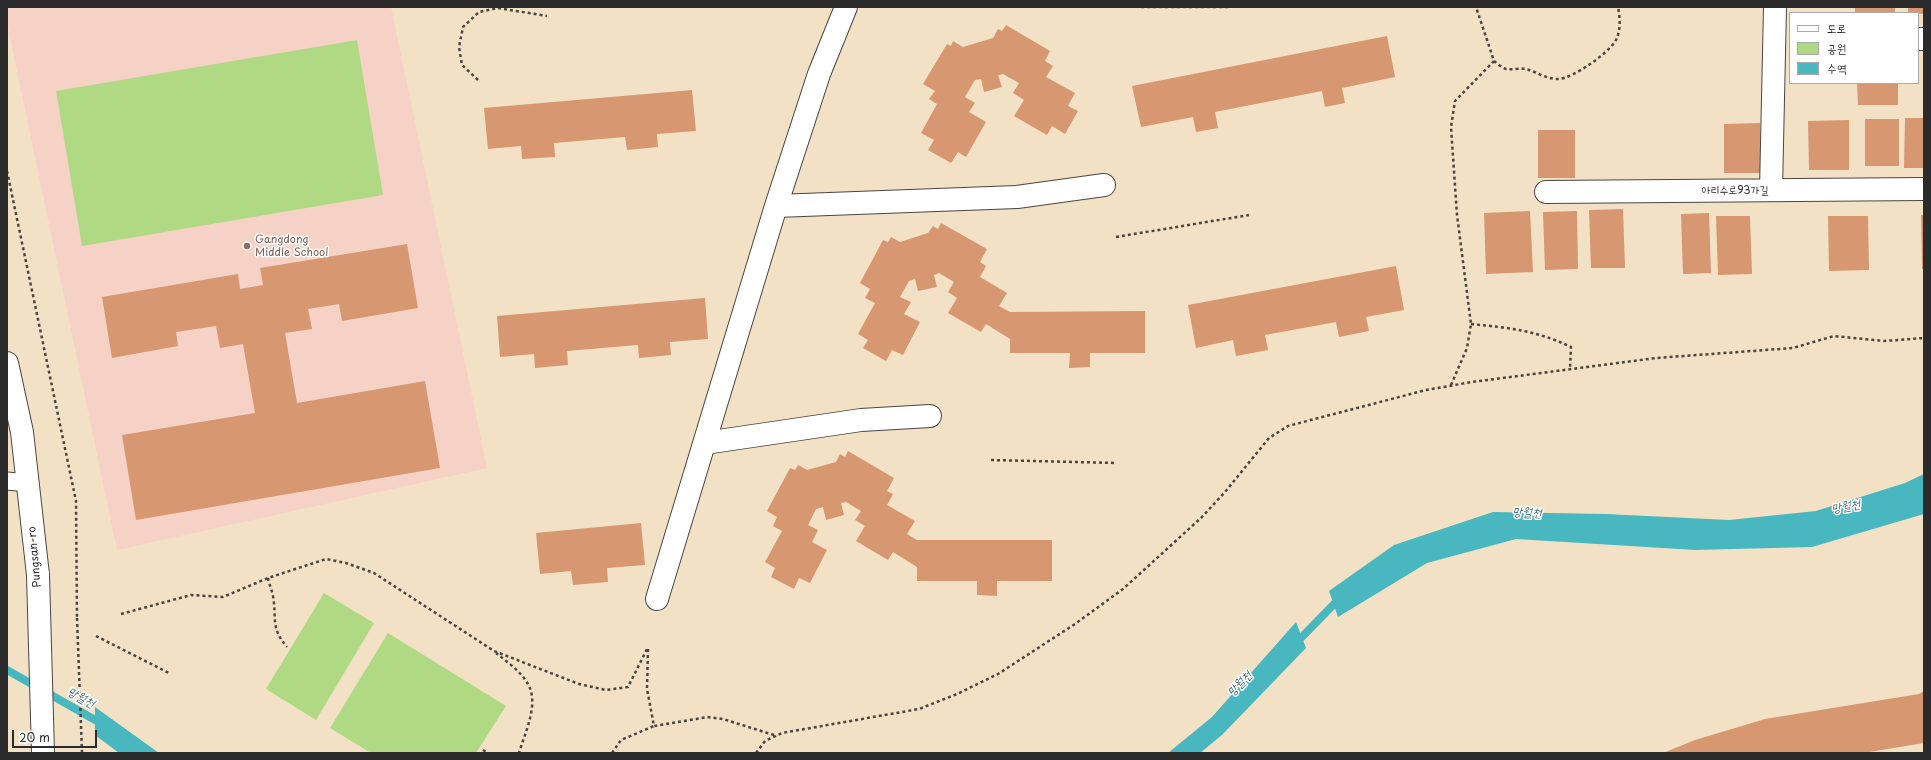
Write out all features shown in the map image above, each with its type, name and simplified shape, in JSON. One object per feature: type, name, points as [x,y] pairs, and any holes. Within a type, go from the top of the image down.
[{"type":"street","points":[[657,599],[776,206],[819,74],[846,7]]},
{"type":"street","points":[[1771,190],[1782,39],[1775,7]]},
{"type":"street","points":[[776,206],[1017,197],[1104,185]]},
{"type":"street","name":"아리수로93가길","points":[[1546,192],[1924,189]]},
{"type":"street","name":"Pungsan-ro","points":[[7,363],[22,432],[17,482],[38,575],[43,753]]},
{"type":"street","points":[[705,443],[861,420],[930,416]]},
{"type":"path","points":[[1141,7],[1230,7]]},
{"type":"path","points":[[1476,7],[1494,61],[1506,69],[1523,69],[1559,79],[1578,72],[1602,55],[1616,41],[1620,23],[1618,7]]},
{"type":"path","points":[[478,80],[462,65],[459,47],[463,28],[479,12],[498,8],[547,16]]},
{"type":"path","points":[[1451,385],[1466,348],[1471,324],[1457,215],[1451,127],[1455,100],[1494,61]]},
{"type":"path","points":[[7,171],[76,501],[77,618],[82,753]]},
{"type":"path","points":[[1116,236],[1249,215]]},
{"type":"path","points":[[1471,324],[1525,330],[1553,338],[1571,347],[1570,369]]},
{"type":"path","points":[[756,753],[765,741],[782,732],[919,709],[957,694],[998,674],[1075,624],[1123,589],[1202,517],[1225,492],[1269,438],[1288,426],[1426,390],[1451,385],[1656,358],[1793,348],[1834,336],[1884,341],[1924,338]]},
{"type":"path","points":[[991,460],[1117,462]]},
{"type":"path","points":[[121,614],[191,594],[223,597],[268,578],[326,559],[346,563],[374,573],[494,651],[526,681],[532,694],[531,711],[519,753]]},
{"type":"path","points":[[268,578],[273,596],[274,619],[278,636],[287,647]]},
{"type":"path","points":[[96,636],[170,673]]},
{"type":"path","points":[[494,651],[579,684],[606,690],[628,687],[648,647],[647,689],[654,726]]},
{"type":"path","points":[[612,753],[621,740],[654,726],[707,717],[731,721],[777,736]]},
{"type":"path","points":[[483,750],[488,753]]},
{"type":"shaded area","name":"Gangdong Middle School","points":[[7,7],[391,7],[487,468],[117,550],[7,23]]},
{"type":"green space","points":[[357,40],[383,195],[82,246],[56,91]]},
{"type":"green space","points":[[324,593],[374,623],[316,720],[266,689]]},
{"type":"green space","points":[[388,633],[506,706],[476,753],[371,753],[330,728]]},
{"type":"water","points":[[1924,474],[1924,514],[1812,547],[1695,550],[1516,539],[1427,563],[1338,617],[1329,591],[1394,545],[1493,512],[1606,514],[1729,520],[1816,511],[1905,483]]},
{"type":"water","points":[[1296,622],[1306,648],[1222,735],[1200,753],[1168,753],[1212,717]]},
{"type":"water","points":[[95,707],[159,753],[119,753],[95,735]]},
{"type":"building","points":[[1855,7],[1895,7],[1895,12],[1855,12]]},
{"type":"building","points":[[1908,7],[1924,7],[1924,14],[1919,14],[1919,12],[1908,12]]},
{"type":"building","points":[[1006,25],[1050,51],[1045,61],[1053,66],[1046,77],[1075,93],[1068,106],[1078,111],[1065,134],[1052,126],[1047,135],[1014,116],[1024,100],[1013,93],[1019,83],[1003,74],[998,75],[1002,87],[984,92],[981,79],[975,80],[965,97],[975,103],[969,112],[986,122],[966,157],[958,152],[951,163],[928,150],[934,140],[921,133],[937,104],[929,99],[935,91],[923,84],[947,44],[951,46],[953,41],[963,47],[993,38],[998,29],[1002,31]]},
{"type":"building","points":[[1387,36],[1395,77],[1342,88],[1345,103],[1325,107],[1322,91],[1215,112],[1218,128],[1196,132],[1193,117],[1141,127],[1132,86]]},
{"type":"building","points":[[1857,84],[1898,84],[1898,105],[1858,105]]},
{"type":"building","points":[[692,90],[696,131],[657,134],[658,147],[627,150],[625,137],[554,143],[555,157],[522,159],[521,146],[488,149],[484,108]]},
{"type":"building","points":[[1905,118],[1924,118],[1924,168],[1904,168]]},
{"type":"building","points":[[1865,119],[1899,119],[1899,166],[1865,166]]},
{"type":"building","points":[[1849,120],[1849,170],[1809,170],[1808,121]]},
{"type":"building","points":[[1760,123],[1761,173],[1724,173],[1724,124]]},
{"type":"building","points":[[1538,130],[1575,130],[1575,178],[1538,178]]},
{"type":"building","points":[[1623,209],[1625,268],[1591,268],[1589,210]]},
{"type":"building","points":[[1530,211],[1533,272],[1486,274],[1484,213]]},
{"type":"building","points":[[1577,211],[1578,269],[1545,270],[1543,212]]},
{"type":"building","points":[[1709,213],[1711,273],[1683,274],[1681,214]]},
{"type":"building","points":[[1921,215],[1924,215],[1924,269],[1922,269]]},
{"type":"building","points":[[1716,216],[1750,216],[1752,274],[1718,275]]},
{"type":"building","points":[[1828,216],[1868,216],[1869,270],[1829,271]]},
{"type":"building","points":[[941,223],[987,249],[980,262],[986,266],[980,277],[1007,293],[999,306],[1010,312],[1145,311],[1145,353],[1090,353],[1090,367],[1069,368],[1070,353],[1010,353],[1010,339],[986,324],[981,332],[948,313],[957,298],[948,292],[954,282],[939,273],[934,275],[937,287],[918,291],[915,279],[909,281],[900,297],[911,302],[904,314],[920,322],[903,355],[892,350],[886,361],[863,348],[868,340],[858,334],[875,303],[865,298],[870,289],[860,283],[883,240],[888,242],[891,237],[900,242],[928,233],[933,226],[938,229]]},
{"type":"building","points":[[407,244],[418,308],[342,321],[339,304],[308,309],[312,329],[285,333],[297,403],[425,381],[440,468],[136,520],[122,435],[255,413],[243,344],[220,348],[216,326],[176,332],[178,346],[112,358],[102,297],[238,274],[240,289],[263,285],[260,268]]},
{"type":"building","points":[[1396,266],[1404,310],[1366,317],[1369,331],[1339,337],[1336,322],[1265,335],[1268,350],[1236,356],[1233,340],[1196,348],[1188,305]]},
{"type":"building","points":[[705,298],[708,339],[670,342],[671,355],[639,358],[638,345],[567,351],[568,365],[535,368],[534,354],[500,357],[497,316]]},
{"type":"building","points":[[848,451],[894,478],[887,491],[893,494],[887,505],[915,521],[907,534],[917,540],[1052,540],[1052,581],[997,581],[997,596],[977,595],[977,581],[917,581],[917,567],[893,552],[888,560],[856,541],[865,526],[855,520],[861,511],[846,502],[841,503],[844,515],[826,520],[823,507],[816,509],[808,525],[818,530],[812,542],[827,550],[810,583],[799,578],[794,589],[771,577],[775,568],[765,562],[782,531],[773,526],[777,517],[767,511],[790,468],[795,470],[798,465],[807,470],[836,462],[840,454],[845,457]]},
{"type":"building","points":[[641,523],[645,565],[607,568],[608,582],[573,585],[571,571],[540,574],[536,533]]},
{"type":"building","points":[[1924,691],[1924,743],[1863,753],[1663,753],[1695,740],[1765,719],[1919,694]]},
{"type":"waterway","name":"망월천","points":[[1295,644],[1341,597]]},
{"type":"waterway","name":"망월천","points":[[7,670],[104,725]]},
{"type":"place","name":"Gangdong Middle School","points":[[247,246]]}]
